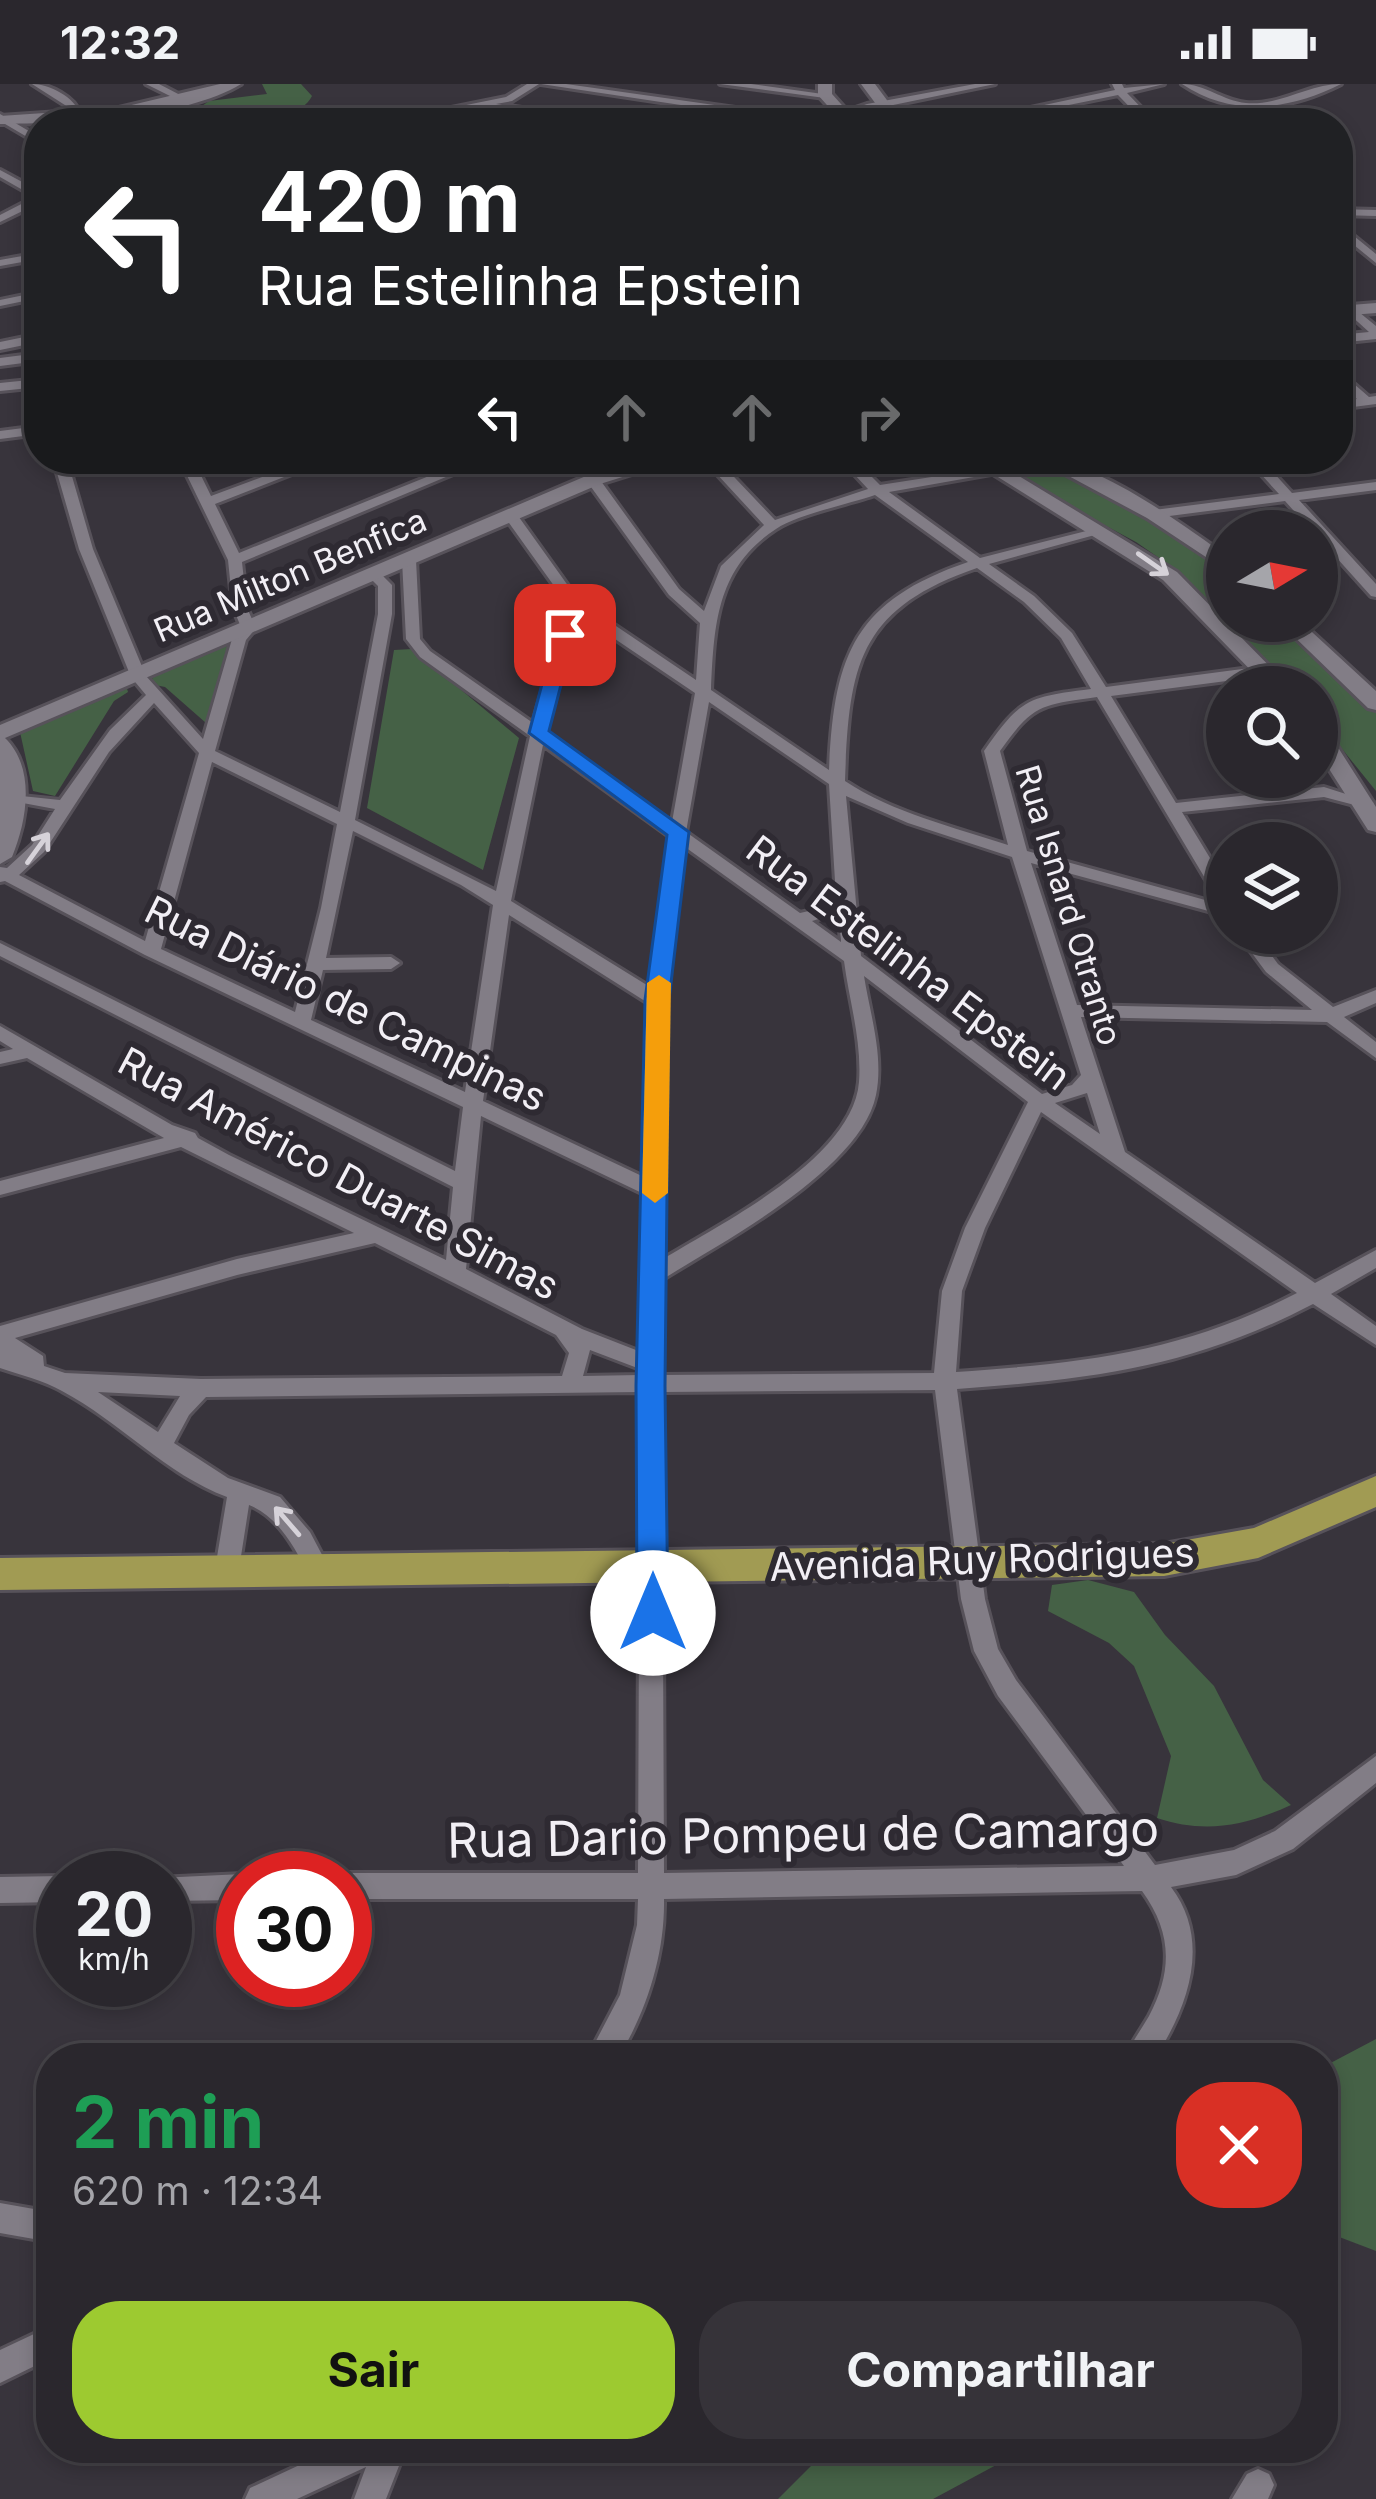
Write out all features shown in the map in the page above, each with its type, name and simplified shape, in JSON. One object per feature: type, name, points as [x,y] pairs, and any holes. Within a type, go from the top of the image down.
[{"type":"main road","points":[[131,108],[215,84]]},
{"type":"main road","points":[[161,108],[234,84]]},
{"type":"main road","points":[[868,84],[883,108]]},
{"type":"main road","name":"Rua Milton Benfica","points":[[0,733],[376,576],[591,474]]},
{"type":"main road","points":[[1004,474],[1170,576],[1259,666]]},
{"type":"main road","points":[[1075,474],[1154,514],[1206,550]]},
{"type":"main road","points":[[1311,642],[1376,702]]},
{"type":"main road","points":[[0,744],[18,798],[2,870]]},
{"type":"main road","points":[[1338,762],[1373,811]]},
{"type":"main road","name":"Avenida Ruy Rodrigues","points":[[0,1574],[1165,1560],[1258,1543],[1376,1491]]},
{"type":"street","points":[[37,84],[74,108]]},
{"type":"street","points":[[151,84],[178,97]]},
{"type":"street","points":[[465,108],[509,99],[534,84]]},
{"type":"street","points":[[546,84],[715,108]]},
{"type":"street","points":[[725,84],[825,90]]},
{"type":"street","points":[[874,108],[952,88],[990,84]]},
{"type":"street","points":[[1041,108],[1120,87],[1160,84]]},
{"type":"street","points":[[1187,84],[1227,105],[1244,108],[1336,84]]},
{"type":"street","points":[[509,99],[522,108]]},
{"type":"street","points":[[481,105],[504,108]]},
{"type":"street","points":[[1,117],[22,130]]},
{"type":"street","points":[[1353,239],[1376,260]]},
{"type":"street","points":[[1353,310],[1376,334]]},
{"type":"street","points":[[64,474],[86,549],[139,677],[208,754],[499,899],[657,1000]]},
{"type":"street","points":[[152,951],[239,639],[249,628],[240,608],[235,560],[193,474]]},
{"type":"street","points":[[207,502],[283,474]]},
{"type":"street","points":[[235,560],[445,474]]},
{"type":"street","points":[[599,474],[674,592],[707,622]]},
{"type":"street","points":[[724,474],[772,525]]},
{"type":"street","points":[[862,474],[1047,614],[1067,636],[1206,865]]},
{"type":"street","points":[[612,2043],[642,1976],[652,1925],[651,1375],[657,1000],[678,832],[703,692],[707,622],[726,569],[772,525],[942,474]]},
{"type":"street","points":[[1267,474],[1376,593]]},
{"type":"street","points":[[1154,514],[1376,486]]},
{"type":"street","points":[[511,516],[574,604],[836,782],[914,819],[1206,905]]},
{"type":"street","points":[[656,1274],[809,1171],[850,1133],[868,1088],[844,899],[836,782],[849,663],[868,624],[921,586],[1096,530]]},
{"type":"street","points":[[377,643],[413,639],[409,560]]},
{"type":"street","points":[[302,1019],[385,614],[385,585],[376,576]]},
{"type":"street","points":[[454,1273],[499,899],[574,604]]},
{"type":"street","name":"Rua Estelinha Epstein","points":[[413,639],[425,654],[475,691],[853,958],[1039,1101],[1376,1337]]},
{"type":"street","name":"Rua Isnard Otranto","points":[[1116,1154],[1019,853],[992,751],[998,737],[1033,706],[1098,690],[1206,683]]},
{"type":"street","points":[[2,870],[25,866],[133,713],[153,698]]},
{"type":"street","points":[[1338,782],[1344,771]]},
{"type":"street","points":[[1338,797],[1373,811]]},
{"type":"street","points":[[18,798],[65,806]]},
{"type":"street","points":[[1172,808],[1267,798]]},
{"type":"street","name":"Rua Diário de Campinas","points":[[2,870],[152,951],[655,1191]]},
{"type":"street","points":[[796,919],[827,912],[844,899]]},
{"type":"street","points":[[0,949],[463,1183]]},
{"type":"street","points":[[1262,954],[1272,968],[1376,1052]]},
{"type":"street","points":[[316,964],[391,963]]},
{"type":"street","points":[[1070,1011],[1329,1016],[1376,996]]},
{"type":"street","points":[[860,1012],[906,999]]},
{"type":"street","name":"Rua Américo Duarte Simas","points":[[0,1032],[188,1138],[651,1375]]},
{"type":"street","points":[[0,1058],[30,1052]]},
{"type":"street","points":[[1090,1078],[1079,1090],[1039,1101],[1009,1154],[952,1291],[945,1381],[986,1651],[1007,1688],[1171,1907],[1183,1952],[1178,1982],[1147,2043]]},
{"type":"street","points":[[0,1188],[188,1138]]},
{"type":"street","points":[[0,1336],[237,1268],[375,1236]]},
{"type":"street","points":[[0,1359],[64,1382],[201,1388],[569,1387],[651,1375],[945,1381],[1066,1372],[1147,1359],[1218,1337],[1317,1294],[1376,1258]]},
{"type":"street","points":[[566,1332],[580,1352],[569,1387]]},
{"type":"street","points":[[0,1336],[160,1448],[280,1511],[317,1568]]},
{"type":"street","points":[[160,1448],[181,1409],[201,1388]]},
{"type":"street","points":[[227,1569],[238,1493]]},
{"type":"street","name":"Rua Dario Pompeu de Camargo","points":[[372,1886],[1151,1878],[1235,1862],[1284,1840],[1376,1768]]},
{"type":"street","points":[[0,1890],[36,1889]]},
{"type":"street","points":[[0,2218],[36,2224]]},
{"type":"street","points":[[0,2367],[36,2349]]},
{"type":"street","points":[[261,2499],[339,2463]]},
{"type":"street","points":[[370,2499],[383,2463]]},
{"type":"green space","points":[[262,84],[301,84],[312,96],[301,108],[199,108],[209,101],[267,94]]},
{"type":"green space","points":[[1009,474],[1064,474],[1183,537],[1206,553],[1206,598],[1182,574],[1136,542]]},
{"type":"green space","points":[[229,641],[206,723],[165,687],[155,685],[152,678]]},
{"type":"green space","points":[[1249,642],[1301,642],[1327,666],[1271,666]]},
{"type":"green space","points":[[412,649],[519,738],[483,870],[367,808],[394,650]]},
{"type":"green space","points":[[1338,676],[1376,711],[1376,791],[1338,744]]},
{"type":"green space","points":[[126,685],[128,692],[114,701],[55,796],[33,791],[20,732]]},
{"type":"green space","points":[[1088,1580],[1134,1592],[1165,1635],[1214,1686],[1263,1780],[1291,1805],[1225,1825],[1192,1826],[1157,1818],[1171,1756],[1134,1666],[1109,1643],[1048,1611],[1052,1585]]},
{"type":"green space","points":[[1376,2039],[1376,2251],[1338,2237],[1338,2059]]},
{"type":"green space","points":[[814,2463],[1000,2463],[933,2499],[778,2499]]},
{"type":"slow traffic","points":[[655,1193],[659,983]]},
{"type":"route","points":[[565,635],[539,733],[678,832],[657,1000],[656,1274],[650,1386],[653,1613]]}]
